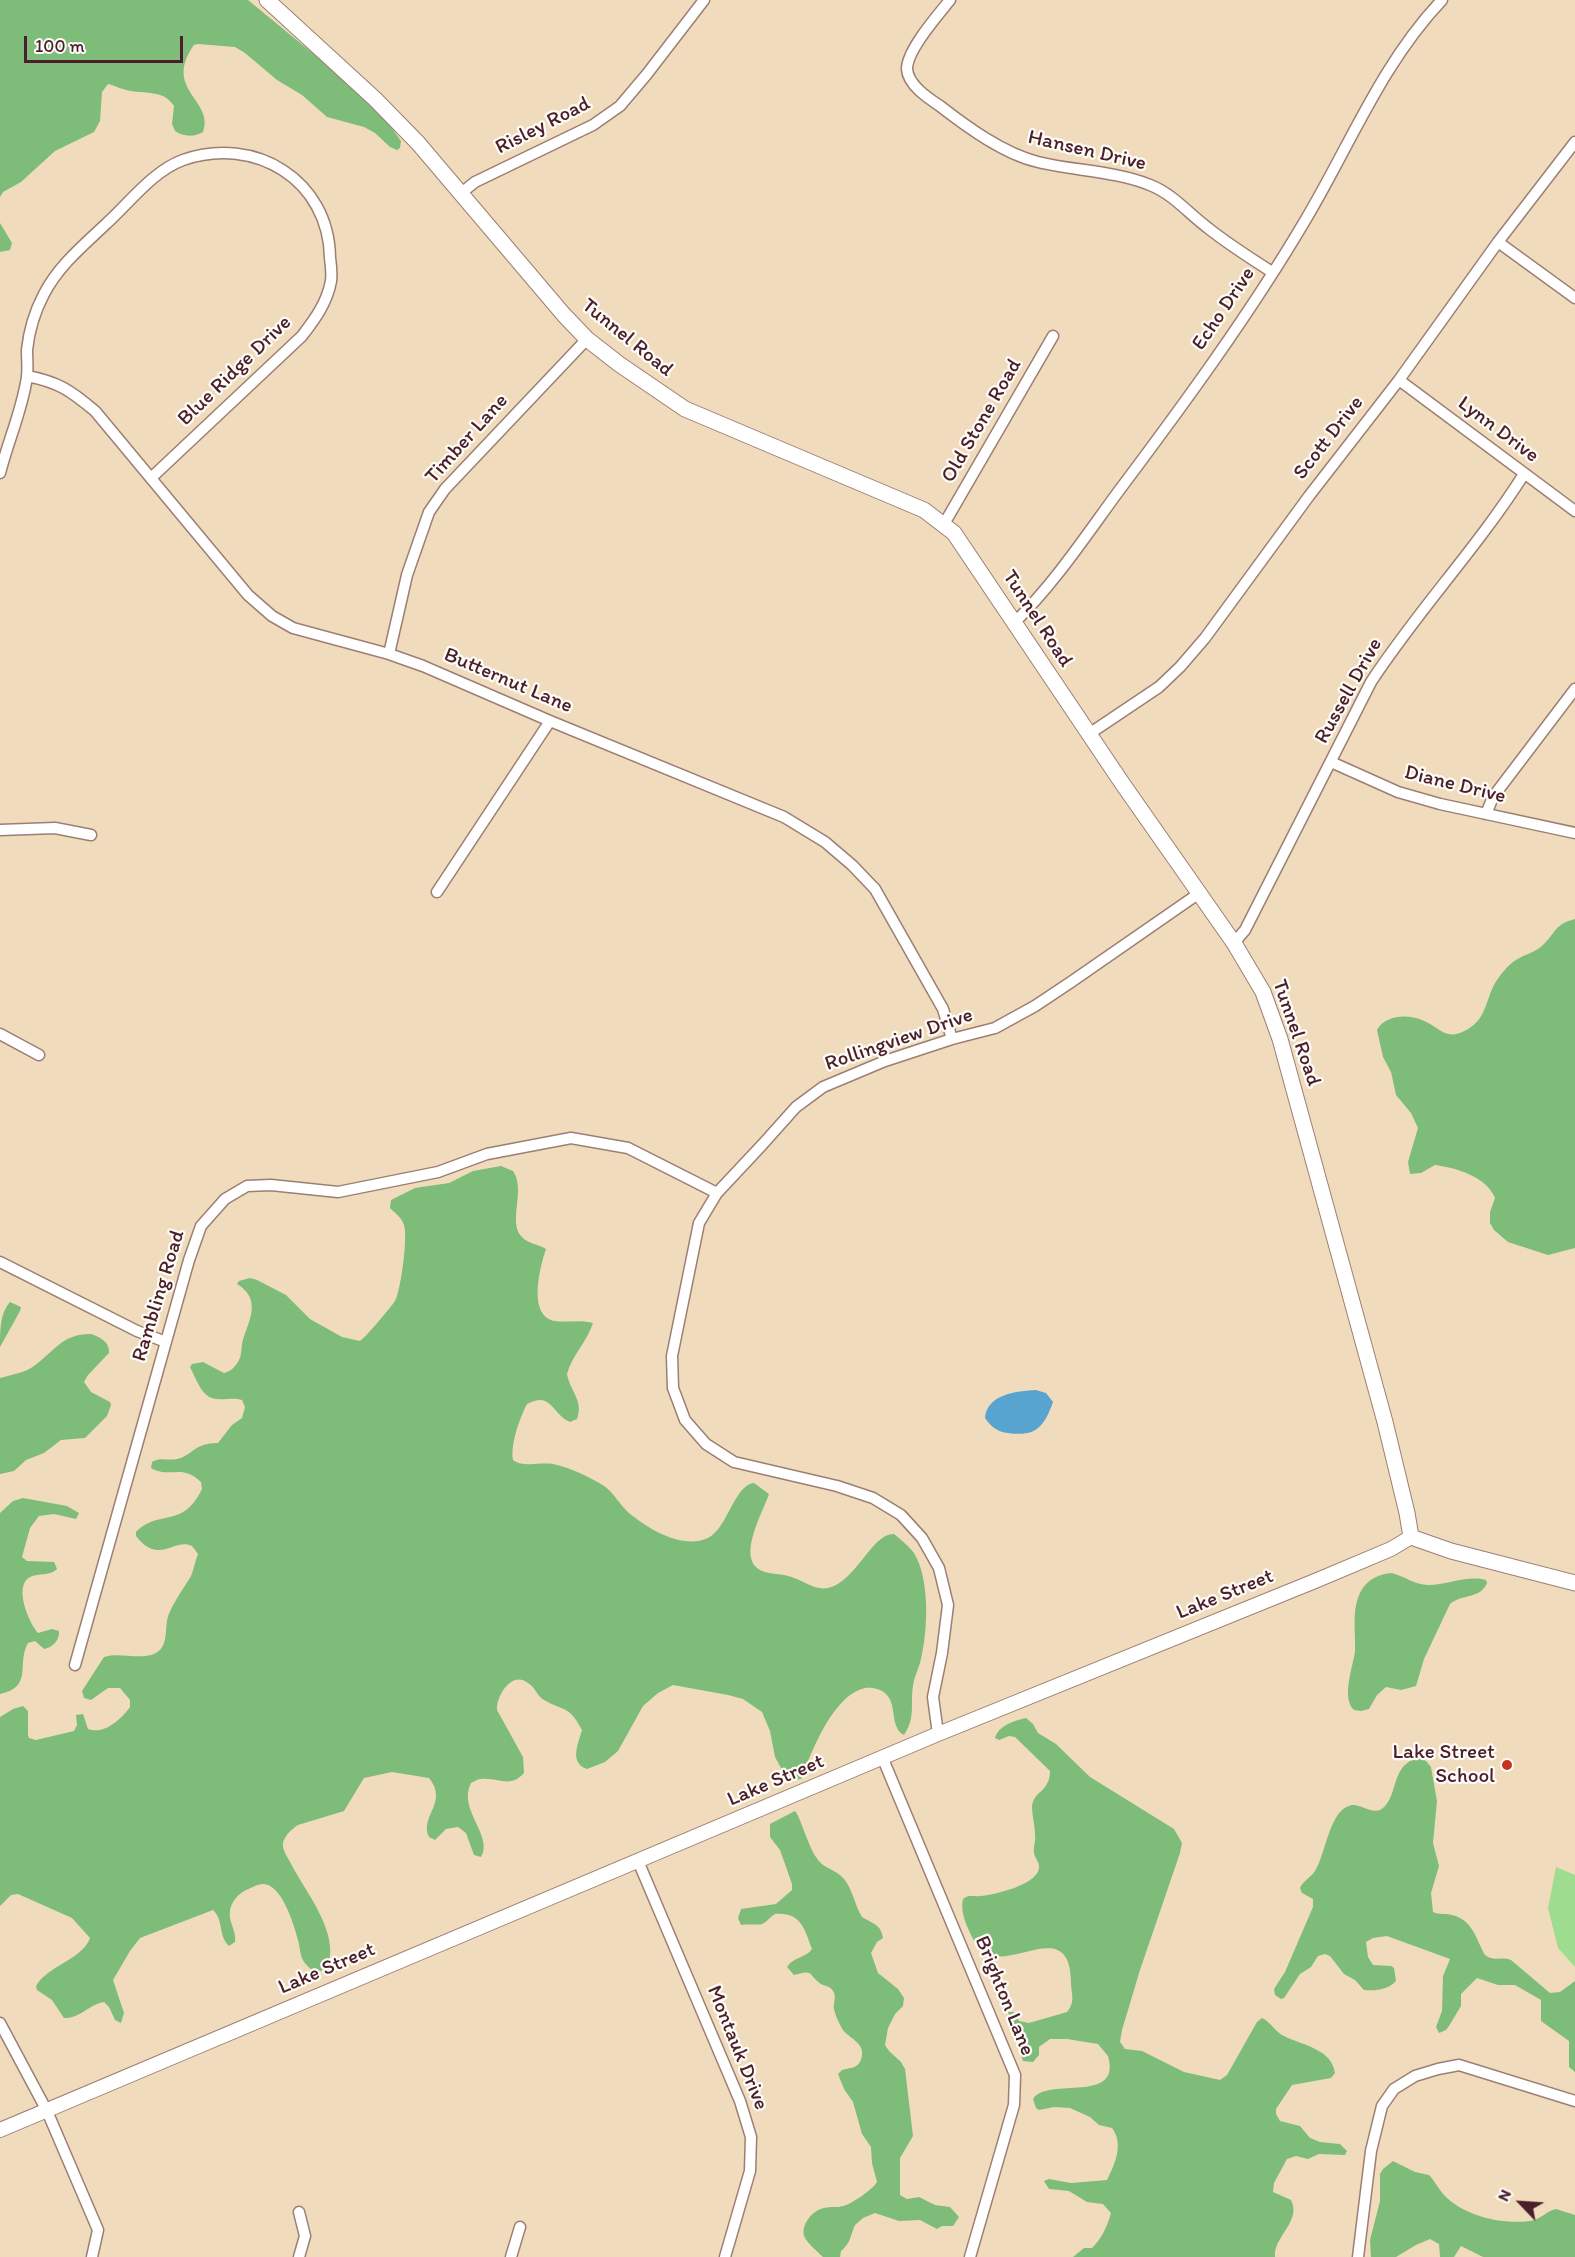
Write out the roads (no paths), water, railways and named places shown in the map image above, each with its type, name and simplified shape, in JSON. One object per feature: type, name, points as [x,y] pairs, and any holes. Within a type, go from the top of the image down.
[{"type":"main road","name":"Tunnel Road","points":[[267,0],[375,99],[418,143],[542,290],[587,339],[685,409],[924,510],[954,533],[1198,894],[1234,943],[1263,992],[1280,1039],[1390,1445],[1411,1537]]},
{"type":"main road","points":[[1411,1537],[1451,1551],[1575,1583]]},
{"type":"street","name":"Risley Road","points":[[460,194],[474,182],[593,125],[620,106],[704,0]]},
{"type":"street","name":"Hansen Drive","points":[[950,0],[910,57],[907,70],[912,82],[927,97],[962,123],[1016,154],[1037,162],[1149,184],[1167,192],[1207,228],[1272,272]]},
{"type":"street","name":"Echo Drive","points":[[1014,623],[1038,599],[1224,346],[1306,219],[1383,78],[1427,16],[1442,0]]},
{"type":"street","name":"Scott Drive","points":[[1089,734],[1159,687],[1206,638],[1309,496],[1399,380],[1498,242],[1575,141]]},
{"type":"street","name":"Blue Ridge Drive","points":[[0,473],[17,423],[27,376],[27,348],[34,318],[43,294],[58,270],[157,174],[181,161],[208,154],[238,154],[266,161],[294,177],[312,196],[322,216],[330,244],[331,279],[322,309],[302,336],[151,478]]},
{"type":"street","points":[[1498,242],[1575,298]]},
{"type":"street","name":"Old Stone Road","points":[[944,524],[1053,336]]},
{"type":"street","name":"Timber Lane","points":[[389,654],[407,575],[429,512],[445,489],[587,339]]},
{"type":"street","name":"Butternut Lane","points":[[27,376],[51,381],[74,393],[95,411],[248,595],[272,616],[293,628],[389,654],[423,666],[784,817],[825,842],[875,889],[943,1009],[952,1039]]},
{"type":"street","name":"Lynn Drive","points":[[1399,380],[1575,512]]},
{"type":"street","name":"Russell Drive","points":[[1234,943],[1245,930],[1371,682],[1391,651],[1502,510],[1524,474]]},
{"type":"street","points":[[1486,814],[1493,797],[1575,688]]},
{"type":"street","points":[[437,892],[550,721]]},
{"type":"street","name":"Diane Drive","points":[[1331,762],[1398,792],[1575,833]]},
{"type":"street","points":[[0,830],[55,828],[91,835]]},
{"type":"street","name":"Rollingview Drive","points":[[938,1734],[933,1697],[942,1653],[948,1605],[939,1568],[922,1538],[902,1515],[873,1498],[837,1486],[734,1462],[706,1444],[685,1420],[673,1388],[672,1356],[699,1223],[717,1193],[796,1107],[823,1087],[876,1065],[952,1039],[995,1028],[1035,1006],[1198,894]]},
{"type":"street","points":[[0,1034],[39,1055]]},
{"type":"street","name":"Rambling Road","points":[[75,1665],[201,1226],[225,1199],[247,1186],[271,1185],[338,1192],[438,1172],[487,1154],[571,1138],[628,1148],[717,1193]]},
{"type":"street","points":[[0,1262],[137,1331],[166,1342]]},
{"type":"street","name":"Lake Street","points":[[0,2130],[938,1734],[1315,1581],[1391,1549],[1411,1537]]},
{"type":"street","name":"Brighton Lane","points":[[883,1759],[1015,2075],[1014,2105],[970,2257]]},
{"type":"street","name":"Montauk Drive","points":[[638,1861],[740,2101],[751,2137],[750,2171],[724,2257]]},
{"type":"street","points":[[0,2024],[47,2111],[98,2230],[92,2257]]},
{"type":"street","points":[[1358,2257],[1359,2233],[1371,2151],[1382,2106],[1394,2089],[1415,2076],[1459,2066],[1575,2101]]},
{"type":"street","points":[[299,2212],[305,2236],[299,2257]]},
{"type":"street","points":[[511,2257],[520,2227]]},
{"type":"water","points":[[1036,1390],[1046,1393],[1053,1402],[1042,1424],[1032,1432],[1018,1434],[1001,1432],[985,1418],[991,1404],[1004,1395]]},
{"type":"place","name":"Lake Street School","points":[[1507,1765]]}]
